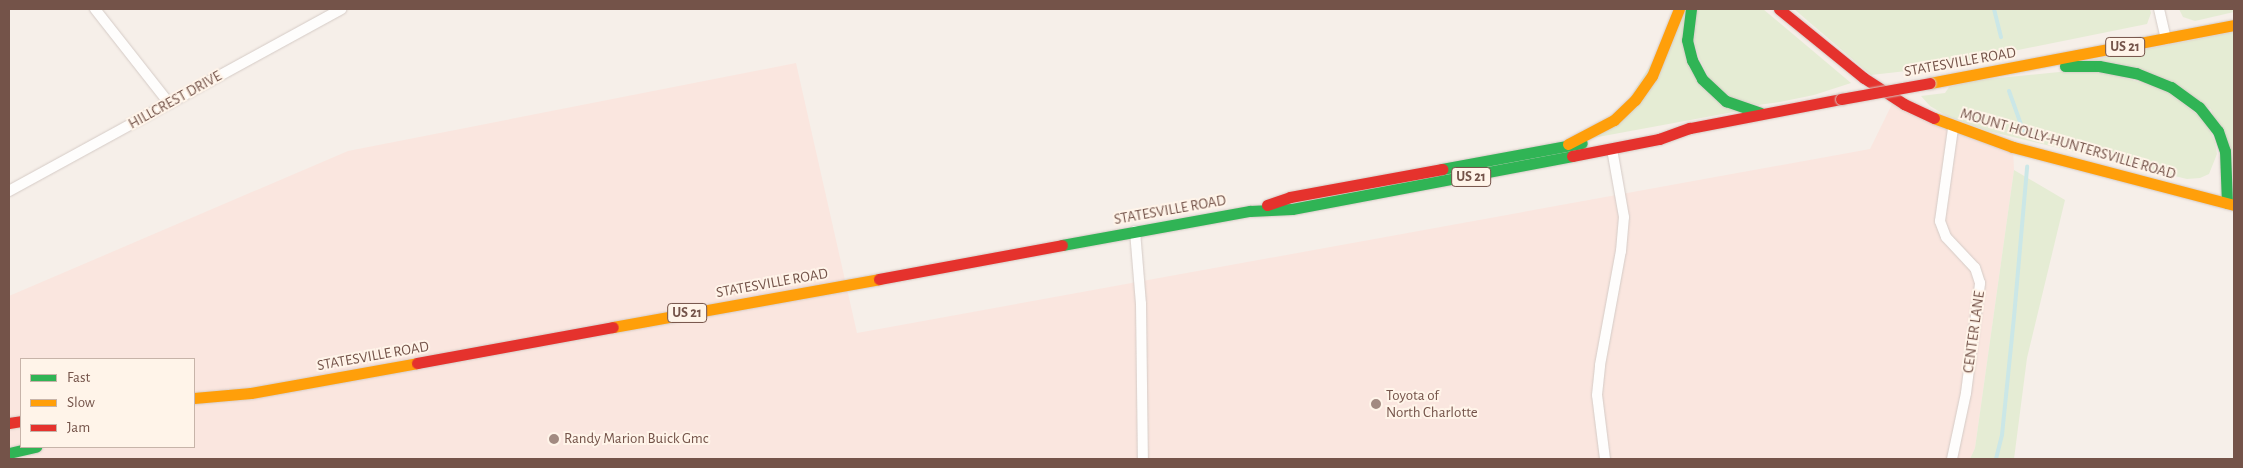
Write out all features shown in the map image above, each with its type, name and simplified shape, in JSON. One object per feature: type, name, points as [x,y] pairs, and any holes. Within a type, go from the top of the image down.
[{"type":"main road","points":[[1563,147],[1608,124],[1635,100],[1655,69],[1679,9]]},
{"type":"main road","points":[[1691,9],[1687,40],[1692,60],[1702,79],[1726,101],[1764,114]]},
{"type":"main road","name":"MOUNT HOLLY-HUNTERSVILLE ROAD","points":[[1779,9],[1864,78],[1904,104],[1954,128],[2014,147],[2232,202]]},
{"type":"main road","name":"STATESVILLE ROAD","points":[[1250,211],[1290,197],[1658,130],[1690,128],[2016,68],[2234,25]]},
{"type":"main road","points":[[2016,68],[2081,65],[2118,69],[2153,79],[2186,96],[2209,118],[2222,141],[2232,202]]},
{"type":"main road","name":"STATESVILLE ROAD","points":[[195,409],[240,395],[1135,231],[1250,211],[1292,209],[1659,139],[1690,128]]},
{"type":"main road","name":"STATESVILLE ROAD","points":[[195,398],[240,395]]},
{"type":"main road","points":[[9,453],[32,448]]},
{"type":"street","points":[[95,9],[169,103]]},
{"type":"street","name":"HILLCREST DRIVE","points":[[9,191],[342,9]]},
{"type":"street","points":[[2159,9],[2166,39]]},
{"type":"street","name":"CENTER LANE","points":[[1952,459],[1966,393],[1980,283],[1975,268],[1946,237],[1940,221],[1954,128]]},
{"type":"street","points":[[1605,459],[1597,395],[1600,365],[1622,251],[1624,217],[1612,148]]},
{"type":"street","points":[[1135,231],[1141,304],[1143,459]]},
{"type":"shaded area","points":[[796,63],[857,333],[1870,149],[1895,98],[2013,147],[2014,170],[1975,448],[1970,459],[9,459],[9,296],[348,151]]},
{"type":"green space","points":[[1697,9],[1763,9],[1851,83],[1814,95],[1758,105],[1733,99],[1710,80],[1699,57],[1694,41]]},
{"type":"green space","points":[[1794,9],[2150,9],[2151,13],[2147,24],[1924,69],[1871,75]]},
{"type":"green space","points":[[2179,9],[2234,9],[2234,12],[2195,21],[2183,17]]},
{"type":"green space","points":[[1684,11],[1686,55],[1739,111],[1587,139],[1611,128]]},
{"type":"green space","points":[[2234,32],[2234,190],[2211,109],[2085,61]]},
{"type":"green space","points":[[2079,70],[2109,73],[2165,90],[2205,120],[2215,142],[2217,154],[2209,174],[2200,178],[2187,179],[1988,131],[1947,116],[1930,106],[1921,96],[1945,93],[1949,87],[1978,80]]},
{"type":"green space","points":[[2014,170],[2065,200],[2027,358],[2014,459],[1970,459],[1975,448]]},
{"type":"waterway","points":[[1994,9],[2001,37]]},
{"type":"waterway","points":[[2009,91],[2024,133]]},
{"type":"waterway","points":[[1996,459],[2002,435],[2027,167]]},
{"type":"traffic: fast","points":[[1691,9],[1687,40],[1692,60],[1702,79],[1726,101],[1760,113]]},
{"type":"traffic: fast","points":[[2065,66],[2099,66],[2136,73],[2171,87],[2199,107],[2218,131],[2225,151],[2227,203]]},
{"type":"traffic: fast","points":[[1442,169],[1582,143]]},
{"type":"traffic: fast","points":[[1062,245],[1250,211],[1292,209],[1572,156]]},
{"type":"traffic: fast","points":[[9,453],[32,448]]},
{"type":"traffic: slow","points":[[1568,144],[1614,120],[1635,100],[1652,76],[1679,9]]},
{"type":"traffic: slow","points":[[1930,83],[2234,25]]},
{"type":"traffic: slow","points":[[1934,118],[2013,147],[2234,205]]},
{"type":"traffic: slow","points":[[613,327],[879,279]]},
{"type":"traffic: slow","points":[[195,398],[251,393],[417,363]]},
{"type":"traffic: jam","points":[[1779,9],[1864,78],[1904,104],[1934,118]]},
{"type":"traffic: jam","points":[[1841,99],[1930,83]]},
{"type":"traffic: jam","points":[[1572,156],[1659,139],[1690,128],[1841,99]]},
{"type":"traffic: jam","points":[[1267,205],[1290,197],[1442,169]]},
{"type":"traffic: jam","points":[[879,279],[1062,245]]},
{"type":"traffic: jam","points":[[417,363],[613,327]]},
{"type":"traffic: jam","points":[[9,423],[20,421]]},
{"type":"place","name":"Toyota of North Charlotte","points":[[1376,404]]},
{"type":"place","name":"Randy Marion Buick Gmc","points":[[554,439]]}]
